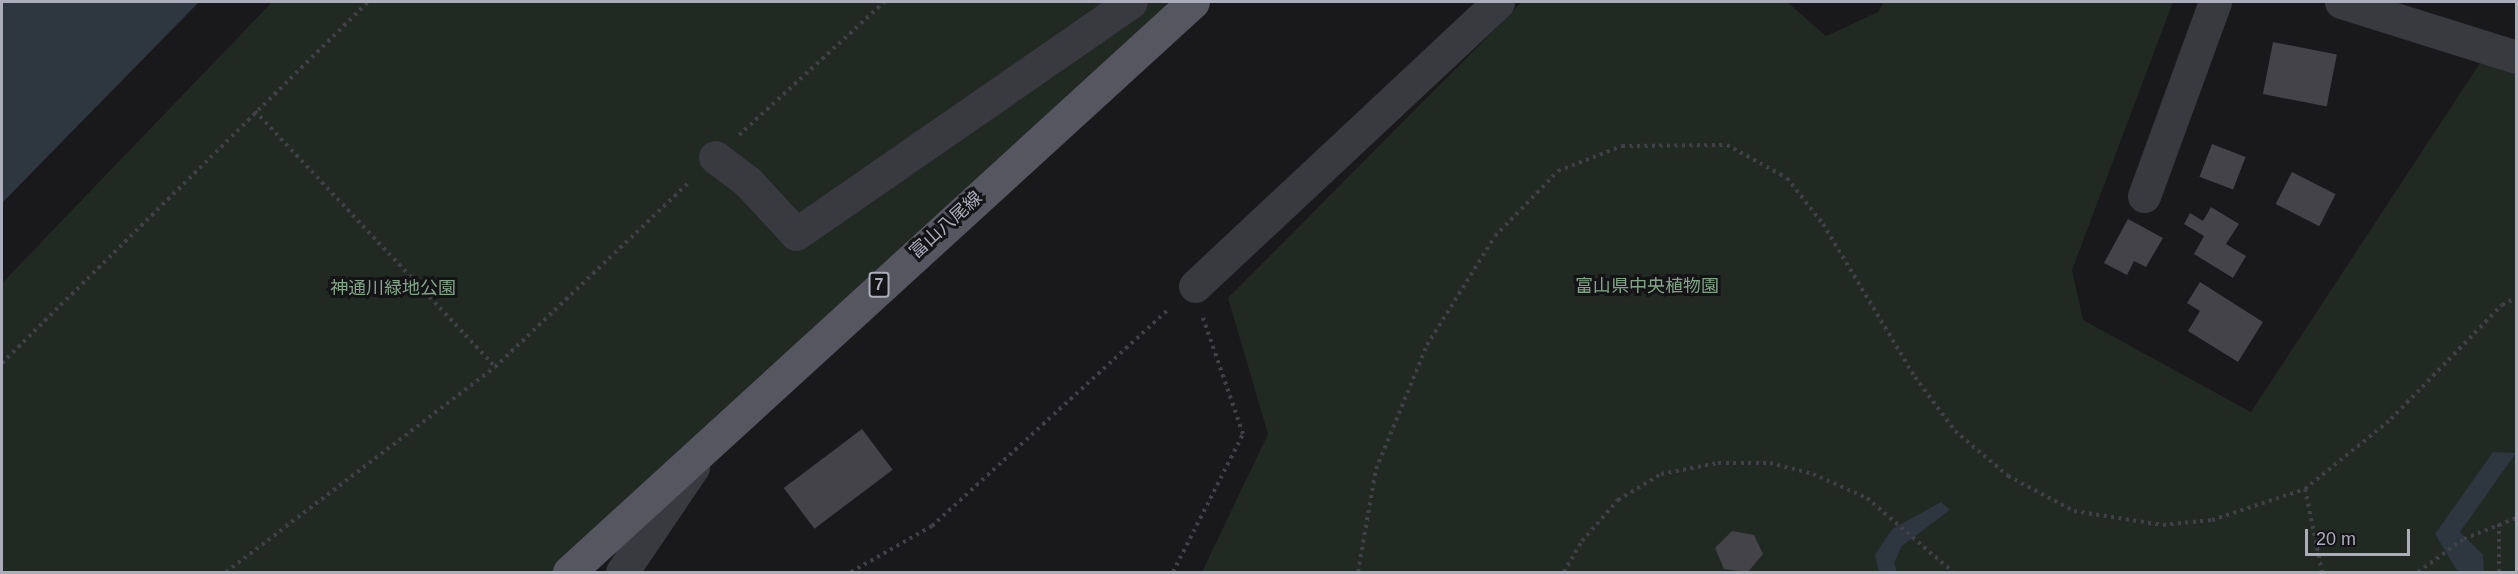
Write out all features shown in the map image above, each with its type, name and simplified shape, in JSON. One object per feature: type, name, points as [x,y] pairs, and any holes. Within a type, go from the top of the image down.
[{"type":"main road","name":"富山八尾線","points":[[569,573],[703,453],[840,320],[1192,2]]},
{"type":"street","points":[[715,157],[747,181],[796,234],[1131,2]]},
{"type":"street","points":[[1195,286],[1498,2]]},
{"type":"street","points":[[2144,196],[2215,2]]},
{"type":"street","points":[[2341,2],[2517,57]]},
{"type":"street","points":[[622,573],[703,453]]},
{"type":"path","points":[[2,363],[368,2]]},
{"type":"path","points":[[226,573],[495,367],[715,157],[884,2]]},
{"type":"path","points":[[255,111],[495,367]]},
{"type":"path","points":[[1358,573],[1376,469],[1427,345],[1495,236],[1558,171],[1622,146],[1727,145],[1787,178],[1823,224],[1914,377],[1955,431],[2008,476],[2074,511],[2163,525],[2212,520],[2305,489],[2391,419],[2502,305],[2517,298]]},
{"type":"path","points":[[851,573],[932,526],[1195,286],[1208,341],[1243,434],[1173,573]]},
{"type":"path","points":[[1564,573],[1582,541],[1618,500],[1661,474],[1718,463],[1770,463],[1813,474],[1867,498],[1953,573]]},
{"type":"path","points":[[2305,489],[2322,573]]},
{"type":"path","points":[[2418,573],[2464,539],[2517,518]]},
{"type":"path","points":[[2499,524],[2499,573]]},
{"type":"green space","name":"神通川緑地公園","points":[[272,2],[1193,2],[569,572],[2,572],[2,283]]},
{"type":"green space","name":"富山県中央植物園","points":[[1522,2],[1787,2],[1826,36],[1878,12],[1884,2],[2173,2],[2072,270],[2083,320],[2251,412],[2482,60],[2516,72],[2516,572],[1202,572],[1268,434],[1228,298]]},
{"type":"shaded area","points":[[2,2],[199,2],[2,203]]},
{"type":"shaded area","points":[[2493,452],[2516,453],[2460,532],[2483,555],[2484,572],[2458,572],[2435,534]]},
{"type":"shaded area","points":[[1941,502],[1950,510],[1902,546],[1894,563],[1897,572],[1879,572],[1875,555],[1892,529]]},
{"type":"building","points":[[2273,42],[2337,54],[2327,106],[2263,94]]},
{"type":"building","points":[[2212,144],[2246,157],[2233,190],[2199,177]]},
{"type":"building","points":[[2292,172],[2336,194],[2319,226],[2276,204]]},
{"type":"building","points":[[2211,207],[2239,224],[2226,244],[2246,256],[2233,278],[2194,254],[2204,236],[2184,224],[2190,213],[2203,221]]},
{"type":"building","points":[[2128,219],[2163,238],[2146,267],[2134,261],[2127,275],[2104,263]]},
{"type":"building","points":[[2200,282],[2263,322],[2238,362],[2188,331],[2200,311],[2187,303]]},
{"type":"building","points":[[862,429],[893,470],[814,529],[784,488]]},
{"type":"building","points":[[1732,531],[1754,535],[1763,554],[1748,572],[1724,569],[1715,548]]}]
